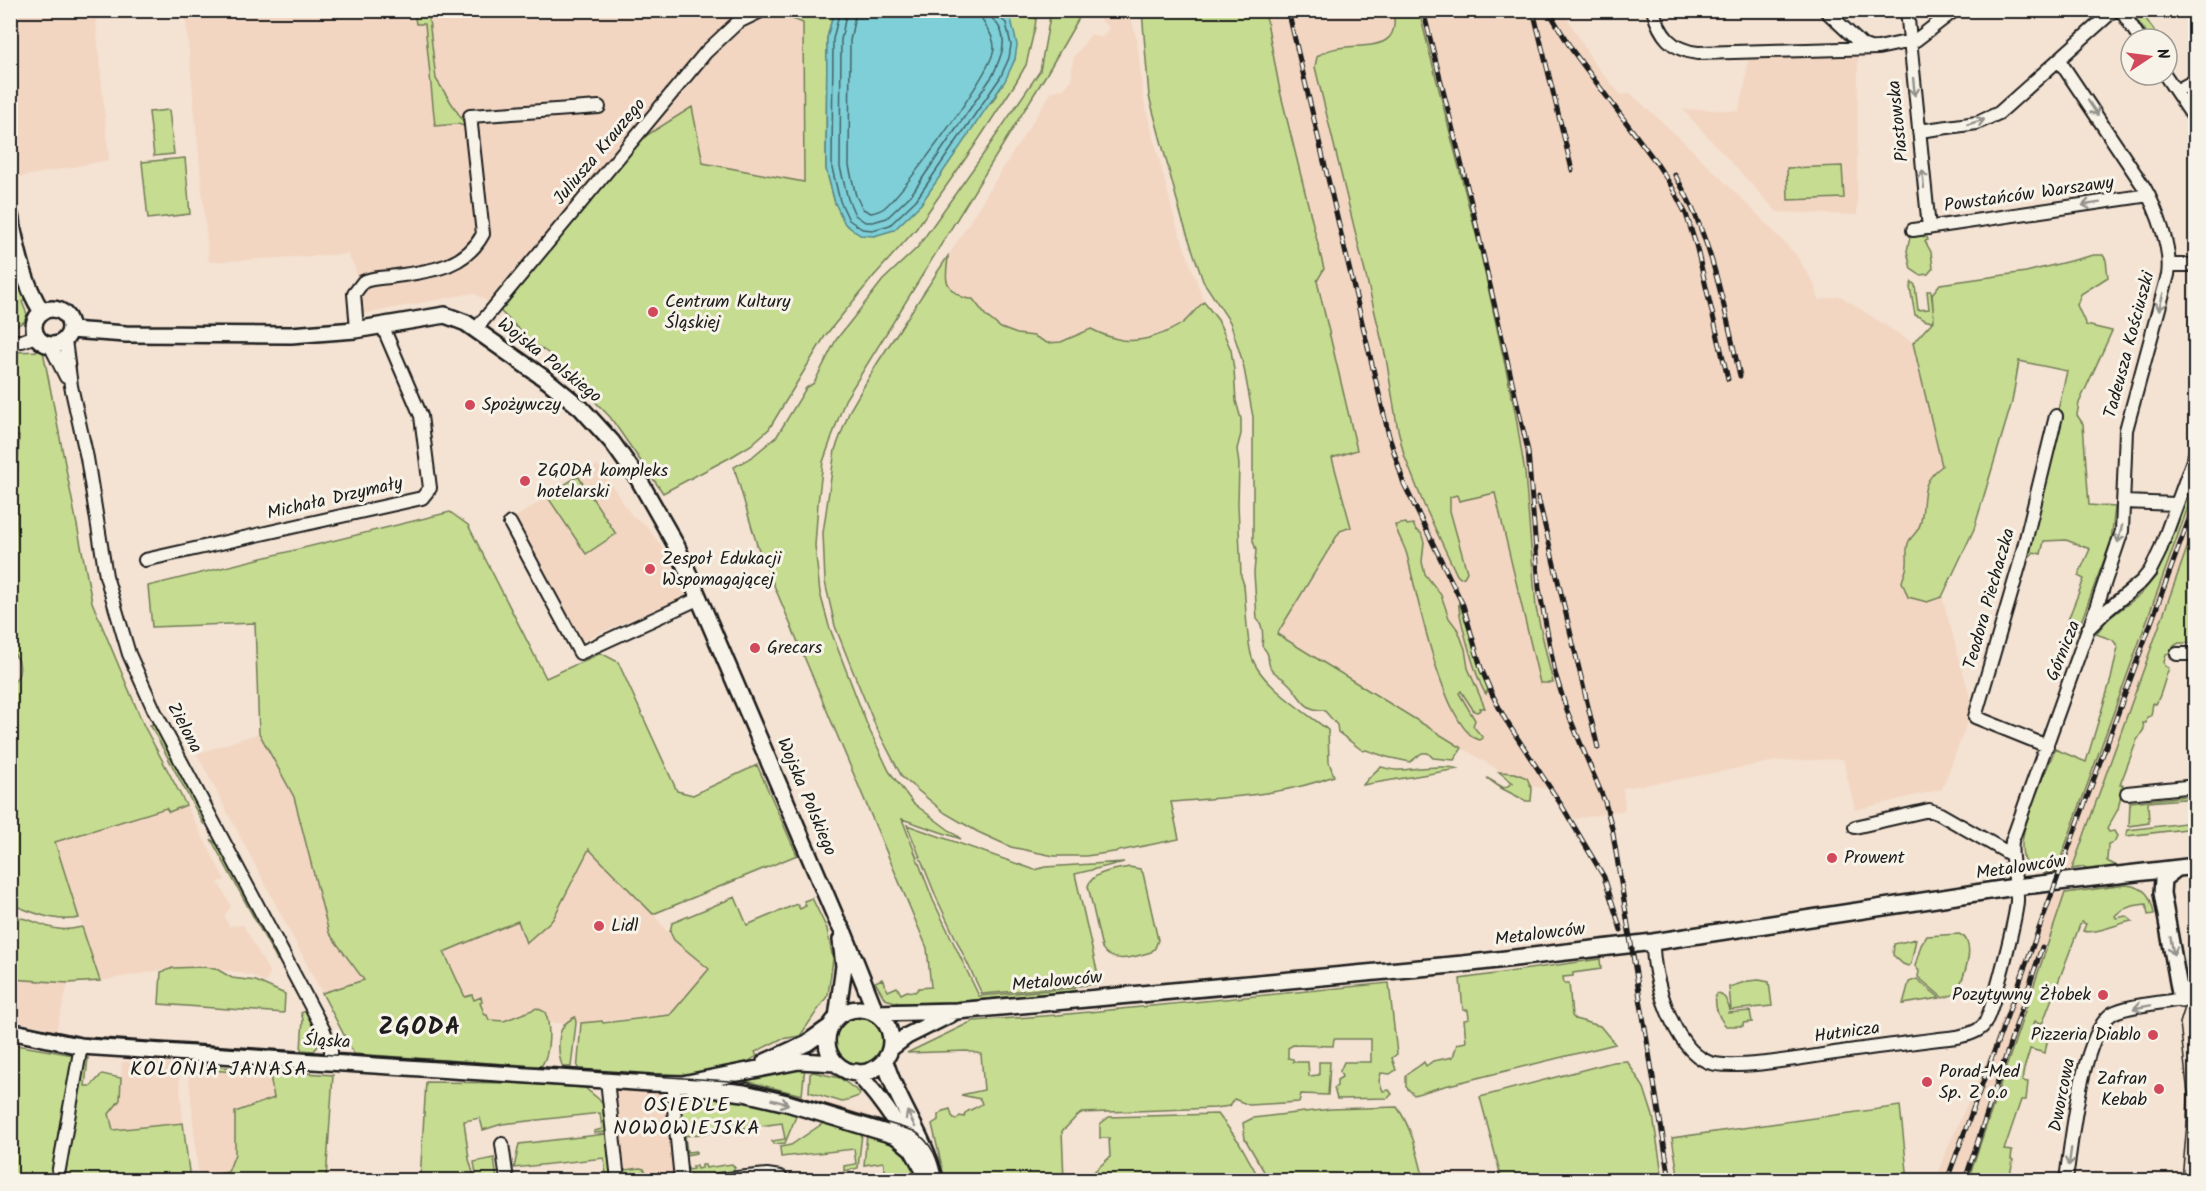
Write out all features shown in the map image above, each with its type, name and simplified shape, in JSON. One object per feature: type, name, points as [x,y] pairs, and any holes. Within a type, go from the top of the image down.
[{"type":"street","name":"Juliusza Krauzego","points":[[476,329],[706,52],[738,22],[763,10]]},
{"type":"street","points":[[1653,10],[1660,31],[1666,40],[1681,50],[1689,52],[1872,49],[1916,40],[1955,10]]},
{"type":"street","points":[[1825,10],[1862,45],[1872,49]]},
{"type":"street","name":"Piastowska","points":[[1907,10],[1929,228]]},
{"type":"street","points":[[1919,131],[1977,123],[1994,116],[2114,10]]},
{"type":"street","points":[[2121,10],[2132,27]]},
{"type":"street","name":"Tadeusza Kościuszki","points":[[2059,60],[2149,195],[2170,257],[2170,265],[2126,430],[2122,531],[2088,629]]},
{"type":"street","points":[[2176,91],[2196,80]]},
{"type":"street","points":[[2173,87],[2196,121]]},
{"type":"street","points":[[2176,91],[2185,90],[2196,94]]},
{"type":"street","points":[[357,329],[354,294],[363,282],[454,264],[476,248],[483,234],[470,116],[599,107]]},
{"type":"street","name":"Powstańców Warszawy","points":[[1913,230],[2149,195]]},
{"type":"street","points":[[10,215],[21,268],[42,312]]},
{"type":"street","points":[[2170,265],[2196,265]]},
{"type":"street","points":[[52,309],[62,312],[68,320],[68,335],[58,344],[50,345],[39,340],[34,330],[36,320],[42,312],[52,309]]},
{"type":"street","name":"Wojska Polskiego","points":[[68,335],[291,335],[357,329],[445,315],[460,319],[476,329],[570,398],[607,436],[639,480],[681,553],[876,1013]]},
{"type":"street","name":"Michała Drzymały","points":[[145,560],[422,498],[430,488],[421,416],[382,325]]},
{"type":"street","name":"Zielona","points":[[68,335],[71,386],[87,458],[105,576],[129,654],[155,712],[324,1031],[331,1050],[331,1062]]},
{"type":"street","points":[[10,341],[22,341],[36,336]]},
{"type":"street","name":"Zielona","points":[[50,345],[71,386]]},
{"type":"street","name":"Teodora Piechaczka","points":[[2047,746],[1975,717],[2020,563],[2056,416]]},
{"type":"street","name":"Górnicza","points":[[2015,887],[2010,854],[2012,841],[2088,629],[2142,581],[2150,571],[2196,452]]},
{"type":"street","points":[[2124,502],[2176,504]]},
{"type":"street","points":[[510,523],[580,653],[700,598]]},
{"type":"street","points":[[2101,593],[2104,603],[2112,606]]},
{"type":"street","points":[[2177,654],[2196,654]]},
{"type":"street","points":[[2127,793],[2196,786]]},
{"type":"street","points":[[1855,827],[1929,810],[2010,854]]},
{"type":"street","name":"Metalowców","points":[[876,1013],[957,1011],[1462,964],[1653,942],[2015,887],[2196,866]]},
{"type":"street","points":[[2179,868],[2165,876],[2162,893],[2188,998]]},
{"type":"street","name":"Metalowców","points":[[2125,875],[2149,881],[2162,893]]},
{"type":"street","name":"Hutnicza","points":[[1653,942],[1660,986],[1674,1024],[1692,1051],[1709,1063],[1730,1066],[1761,1063],[1957,1037],[1976,1031],[1987,1020],[2009,944],[2017,904],[2015,887]]},
{"type":"street","name":"Wojska Polskiego","points":[[834,1022],[844,966],[838,923]]},
{"type":"street","name":"Dworcowa","points":[[2066,1180],[2083,1076],[2104,1019],[2117,1011],[2188,998]]},
{"type":"street","points":[[935,1180],[927,1152],[892,1082],[888,1055],[892,1038],[884,1020],[876,1013],[866,1009],[846,1012],[834,1022],[827,1042],[836,1063],[849,1071],[870,1071],[888,1055],[907,1036],[957,1011]]},
{"type":"street","name":"Śląska","points":[[742,1072],[807,1042],[834,1022]]},
{"type":"street","name":"Śląska","points":[[10,1031],[81,1046],[678,1084],[799,1061],[836,1063]]},
{"type":"street","points":[[57,1180],[81,1046]]},
{"type":"street","points":[[856,1072],[875,1092],[929,1180]]},
{"type":"street","points":[[607,1080],[618,1180]]},
{"type":"street","points":[[681,1180],[674,1108],[678,1084],[744,1093],[787,1103],[896,1136],[912,1149]]},
{"type":"street","points":[[502,1144],[507,1180]]},
{"type":"street","points":[[717,1180],[767,1175],[780,1177],[782,1180]]},
{"type":"shaded area","points":[[10,11],[95,11],[109,160],[20,177],[11,125]]},
{"type":"shaded area","points":[[185,11],[784,11],[786,16],[803,22],[804,182],[703,163],[692,108],[495,306],[473,293],[362,314],[355,267],[347,254],[209,262]]},
{"type":"shaded area","points":[[1105,11],[1121,11],[1123,16],[1131,18],[1137,40],[1143,97],[1175,221],[1204,302],[1194,309],[1186,320],[1174,328],[1143,338],[1125,341],[1091,329],[1061,342],[1047,343],[1034,336],[1017,334],[1001,328],[986,316],[973,299],[966,299],[953,291],[946,281],[948,256],[1052,91],[1064,89],[1071,80],[1073,58],[1091,34],[1102,38],[1109,28],[1100,19]]},
{"type":"shaded area","points":[[1265,11],[1563,11],[1593,62],[1616,89],[1622,95],[1630,93],[1683,141],[1796,255],[1814,284],[1819,300],[1840,296],[1913,343],[1942,466],[1933,473],[1922,501],[1921,520],[1917,533],[1909,541],[1906,552],[1908,563],[1902,582],[1927,602],[1942,597],[1973,707],[1942,789],[1855,810],[1843,759],[1776,761],[1623,788],[1625,810],[1574,819],[1554,790],[1521,784],[1277,634],[1340,530],[1332,458],[1357,450],[1317,281]]},
{"type":"shaded area","points":[[1858,56],[1857,215],[1777,212],[1683,110],[1738,111],[1745,87],[1748,58]]},
{"type":"shaded area","points":[[19,436],[14,568],[11,569],[10,439]]},
{"type":"shaded area","points":[[598,465],[632,516],[645,524],[669,557],[687,596],[579,642],[511,520]]},
{"type":"shaded area","points":[[2195,488],[2195,526],[2072,869],[2056,871]]},
{"type":"shaded area","points":[[259,733],[294,797],[329,933],[364,981],[322,993],[197,754]]},
{"type":"shaded area","points":[[186,805],[225,880],[218,882],[231,906],[224,916],[229,926],[243,925],[270,973],[265,983],[253,976],[200,967],[173,968],[100,981],[55,842],[166,807],[169,812]]},
{"type":"shaded area","points":[[589,849],[653,914],[674,940],[709,968],[670,1015],[581,1023],[548,1023],[545,1012],[499,1022],[489,1020],[480,1002],[465,998],[444,952],[518,921],[526,943],[553,919]]},
{"type":"shaded area","points":[[2065,893],[1968,1180],[1936,1180],[1948,1147],[1989,1055],[2048,895]]},
{"type":"shaded area","points":[[10,979],[68,983],[56,1031],[11,1019]]},
{"type":"shaded area","points":[[122,1062],[178,1064],[183,1123],[113,1131],[109,1114],[120,1100]]},
{"type":"shaded area","points":[[188,1068],[270,1075],[274,1098],[235,1112],[235,1154],[228,1172],[205,1176],[198,1172]]},
{"type":"shaded area","points":[[737,1079],[774,1087],[867,1114],[866,1118],[747,1084],[727,1081]]},
{"type":"shaded area","points":[[611,1090],[666,1093],[668,1095],[677,1178],[622,1180]]},
{"type":"green space","points":[[414,11],[428,11],[436,79],[467,127],[458,124],[435,126],[425,24],[416,24]]},
{"type":"green space","points":[[784,11],[834,11],[827,38],[826,169],[835,203],[993,101],[1015,59],[1011,19],[1000,11],[1037,11],[1026,65],[1015,84],[916,229],[825,336],[769,429],[751,445],[663,493],[610,417],[548,353],[533,343],[495,306],[620,152],[692,107],[703,163],[804,182],[803,23],[785,16]]},
{"type":"green space","points":[[1051,11],[1083,11],[1046,75],[845,400],[823,462],[815,546],[820,593],[829,626],[868,727],[889,771],[913,803],[961,839],[902,819],[933,900],[979,996],[1075,988],[1076,991],[951,1002],[899,1003],[885,999],[875,982],[882,979],[888,991],[897,987],[901,994],[931,987],[927,948],[757,545],[734,467],[752,457],[777,436],[806,388],[814,383],[836,340],[883,280],[917,248],[982,156],[1040,71]]},
{"type":"green space","points":[[1142,11],[1265,11],[1280,91],[1324,269],[1317,281],[1357,450],[1332,458],[1351,527],[1340,531],[1277,634],[1462,748],[1454,760],[1433,758],[1428,753],[1422,753],[1410,762],[1363,751],[1338,732],[1337,725],[1324,710],[1317,710],[1306,705],[1288,683],[1270,667],[1268,655],[1262,646],[1262,628],[1257,619],[1254,573],[1256,550],[1253,541],[1253,417],[1243,363],[1230,322],[1203,281],[1182,219],[1149,96]]},
{"type":"green space","points":[[1393,11],[1419,11],[1480,250],[1515,411],[1525,473],[1536,608],[1553,683],[1540,683],[1495,493],[1459,501],[1457,495],[1450,497],[1450,511],[1467,572],[1464,577],[1460,578],[1424,505],[1404,455],[1386,358],[1315,67],[1317,57],[1328,51],[1380,43],[1389,37],[1394,27]]},
{"type":"green space","points":[[2131,11],[2158,11],[2146,19],[2152,27],[2142,27]]},
{"type":"green space","points":[[169,110],[174,154],[154,156],[149,112]]},
{"type":"green space","points":[[185,158],[190,214],[148,219],[142,162]]},
{"type":"green space","points":[[1842,166],[1844,198],[1788,200],[1787,168]]},
{"type":"green space","points":[[1926,233],[1924,237],[1928,240],[1925,241],[1931,252],[1933,268],[1928,274],[1920,275],[1911,269],[1907,251],[1910,237]]},
{"type":"green space","points":[[11,253],[15,272],[26,299],[22,302],[27,314],[24,322],[11,328]]},
{"type":"green space","points":[[2094,255],[2103,255],[2106,260],[2108,277],[2081,294],[2077,305],[2086,325],[2112,331],[2079,403],[2077,415],[2083,424],[2089,505],[2115,507],[2111,541],[2078,630],[2066,625],[2084,579],[2078,576],[2090,549],[2066,540],[2044,541],[2041,554],[2034,552],[2023,563],[2067,371],[2019,361],[2012,402],[1974,529],[1942,597],[1927,602],[1908,597],[1902,582],[1907,566],[1908,544],[1920,525],[1927,484],[1942,466],[1913,343],[1934,320],[1932,294],[1940,284],[2026,272]]},
{"type":"green space","points":[[948,256],[946,278],[954,291],[965,298],[973,299],[986,316],[1001,328],[1017,334],[1034,336],[1047,343],[1061,342],[1091,329],[1122,340],[1146,339],[1178,326],[1204,302],[1218,320],[1231,350],[1236,401],[1241,419],[1241,434],[1237,449],[1241,576],[1244,585],[1251,654],[1255,665],[1272,686],[1328,730],[1329,762],[1334,776],[1274,792],[1171,802],[1179,839],[1086,856],[1054,856],[1011,847],[945,813],[902,777],[876,727],[835,626],[825,582],[823,533],[835,450],[850,410],[878,362]]},
{"type":"green space","points":[[1912,282],[1915,285],[1918,310],[1929,309],[1927,291],[1931,291],[1934,317],[1932,321],[1915,315],[1910,287]]},
{"type":"green space","points":[[43,351],[92,602],[144,726],[186,805],[169,812],[166,808],[55,842],[79,918],[70,919],[44,916],[10,904],[10,685],[17,677],[20,668],[17,658],[10,651],[10,569],[14,568],[19,436],[11,438],[11,352]]},
{"type":"green space","points":[[2195,469],[2195,488],[2056,871],[2037,870],[2027,864],[2022,852],[2023,836],[2035,797],[2055,749],[2086,762],[2111,679],[2118,647],[2113,640],[2096,634],[2107,620],[2141,594],[2156,576]]},
{"type":"green space","points":[[578,476],[616,534],[586,554],[547,496]]},
{"type":"green space","points":[[450,512],[468,525],[546,678],[601,653],[618,662],[677,791],[693,795],[757,765],[797,855],[653,914],[589,849],[553,919],[526,943],[518,921],[444,952],[465,997],[472,995],[474,1000],[481,997],[482,1002],[480,1003],[489,1020],[504,1021],[537,1008],[545,1012],[549,1039],[545,1060],[542,1065],[538,1066],[354,1054],[322,993],[364,980],[329,933],[294,797],[259,733],[255,623],[152,627],[148,586]]},
{"type":"green space","points":[[1406,523],[1407,525],[1413,524],[1421,533],[1424,542],[1422,562],[1425,574],[1441,595],[1449,618],[1458,630],[1465,649],[1468,668],[1485,708],[1474,711],[1461,691],[1459,693],[1475,720],[1473,726],[1483,738],[1480,740],[1467,731],[1443,688],[1433,658],[1407,555],[1395,525]]},
{"type":"green space","points":[[2195,526],[2195,643],[2179,643],[2174,646],[2172,652],[2166,654],[2164,662],[2169,668],[2161,691],[2156,704],[2153,703],[2151,716],[2147,717],[2146,723],[2143,723],[2144,729],[2137,740],[2120,785],[2123,785],[2118,809],[2107,829],[2109,832],[2114,831],[2117,836],[2114,842],[2108,844],[2107,861],[2119,867],[2072,869]]},
{"type":"green space","points":[[1459,602],[1488,689],[1486,694],[1469,649]]},
{"type":"green space","points":[[155,723],[203,814],[204,825],[150,725]]},
{"type":"green space","points":[[1381,767],[1392,770],[1438,767],[1458,769],[1363,785]]},
{"type":"green space","points":[[1499,772],[1515,773],[1527,778],[1532,789],[1531,801],[1526,801],[1501,788],[1487,778],[1504,788],[1513,783]]},
{"type":"green space","points":[[2195,795],[2194,802],[2183,799],[2148,802],[2149,823],[2129,826],[2130,802]]},
{"type":"green space","points":[[2193,822],[2194,828],[2126,836],[2128,830]]},
{"type":"green space","points":[[907,825],[1035,870],[1045,867],[1124,862],[1075,874],[1100,984],[982,994],[937,899]]},
{"type":"green space","points":[[211,839],[220,847],[279,957],[277,960]]},
{"type":"green space","points":[[1129,867],[1140,869],[1143,873],[1158,940],[1151,952],[1118,958],[1106,954],[1102,948],[1088,886],[1100,874]]},
{"type":"green space","points":[[2126,885],[2143,890],[2149,897],[2154,914],[2148,915],[2146,904],[2142,904],[2125,909],[2115,916],[2116,918],[2126,916],[2132,921],[2087,932],[2083,931],[2086,924],[2081,922],[2043,1022],[2039,1024],[2035,1021],[2031,1033],[2049,1032],[2045,1053],[2030,1049],[2024,1070],[2023,1081],[2028,1082],[2026,1100],[2021,1100],[2004,1150],[2012,1151],[2011,1159],[2013,1160],[2009,1180],[1968,1180],[2065,893]]},
{"type":"green space","points":[[735,897],[747,925],[797,904],[800,909],[806,906],[804,901],[812,898],[827,929],[833,959],[828,995],[800,1036],[781,1039],[755,1052],[757,1056],[738,1066],[694,1076],[646,1077],[577,1073],[581,1023],[602,1021],[603,1023],[670,1015],[709,969],[674,940],[670,932],[672,923]]},
{"type":"green space","points":[[11,917],[52,928],[82,927],[100,981],[68,983],[11,979]]},
{"type":"green space","points":[[1959,934],[1968,944],[1968,961],[1956,994],[1943,998],[1918,977],[1919,971],[1915,966],[1921,945],[1927,936]]},
{"type":"green space","points":[[1916,939],[1911,964],[1908,966],[1903,964],[1893,955],[1894,944]]},
{"type":"green space","points":[[1600,959],[1601,969],[1573,973],[1573,976],[1563,977],[1564,983],[1569,983],[1572,1016],[1575,1019],[1600,1026],[1615,1044],[1414,1095],[1406,1087],[1406,1075],[1424,1062],[1426,1066],[1433,1061],[1453,1057],[1457,1044],[1466,1042],[1464,1020],[1469,1019],[1468,1010],[1463,1010],[1460,979]]},
{"type":"green space","points":[[173,968],[215,968],[232,978],[256,981],[285,994],[284,1013],[159,1004],[161,972]]},
{"type":"green space","points":[[1917,979],[1940,998],[1903,1004],[1909,982]]},
{"type":"green space","points":[[1759,980],[1769,982],[1772,1006],[1731,1010],[1729,987]]},
{"type":"green space","points":[[1389,983],[1397,1054],[1392,1058],[1396,1070],[1390,1074],[1381,1073],[1379,1081],[1383,1091],[1389,1090],[1392,1094],[1388,1098],[1337,1099],[1334,1088],[1337,1086],[1337,1080],[1342,1077],[1340,1071],[1344,1062],[1371,1062],[1371,1039],[1334,1039],[1333,1046],[1293,1045],[1288,1048],[1288,1058],[1293,1059],[1293,1062],[1308,1062],[1309,1076],[1319,1075],[1319,1062],[1330,1062],[1328,1095],[1301,1094],[1299,1102],[1249,1105],[1234,1099],[1230,1106],[1215,1108],[1081,1113],[1062,1131],[1064,1180],[945,1180],[932,1124],[938,1120],[938,1115],[943,1111],[950,1109],[956,1120],[982,1104],[980,1099],[961,1095],[984,1090],[981,1054],[967,1051],[907,1053],[973,1021]]},
{"type":"green space","points":[[1719,993],[1725,998],[1730,1009],[1728,1013],[1750,1011],[1752,1022],[1743,1023],[1743,1026],[1726,1026],[1716,1007],[1716,994]]},
{"type":"green space","points":[[306,1011],[318,1039],[318,1046],[314,1051],[301,1050],[303,1019],[301,1013]]},
{"type":"green space","points":[[575,1017],[571,1067],[563,1067],[559,1053],[561,1031],[568,1021]]},
{"type":"green space","points":[[860,1017],[877,1024],[884,1041],[877,1058],[860,1065],[843,1058],[836,1041],[843,1024]]},
{"type":"green space","points":[[10,1044],[74,1055],[51,1180],[11,1180]]},
{"type":"green space","points":[[88,1058],[85,1086],[91,1086],[102,1074],[121,1078],[120,1100],[109,1114],[113,1130],[183,1123],[190,1180],[61,1180],[84,1059]]},
{"type":"green space","points":[[1627,1061],[1644,1088],[1653,1116],[1663,1180],[1502,1180],[1480,1097],[1613,1062]]},
{"type":"green space","points":[[196,1065],[333,1075],[326,1180],[204,1180],[205,1176],[228,1172],[235,1154],[235,1112],[274,1098],[270,1075],[188,1068]]},
{"type":"green space","points":[[805,1066],[802,1095],[737,1079]]},
{"type":"green space","points":[[813,1072],[840,1078],[860,1093],[859,1096],[842,1102],[809,1092],[810,1074]]},
{"type":"green space","points":[[426,1082],[515,1083],[585,1088],[606,1105],[603,1113],[606,1132],[594,1133],[602,1129],[600,1113],[502,1124],[483,1130],[480,1118],[464,1121],[469,1159],[475,1180],[420,1180]]},
{"type":"green space","points":[[682,1095],[750,1102],[797,1114],[785,1143],[773,1144],[772,1141],[785,1139],[782,1123],[685,1136],[687,1152],[696,1151],[696,1153],[685,1155],[679,1099]]},
{"type":"green space","points":[[1900,1106],[1908,1180],[1679,1180],[1672,1138]]},
{"type":"green space","points":[[1397,1107],[1411,1133],[1424,1180],[1269,1180],[1245,1139],[1243,1123],[1253,1118],[1331,1109]]},
{"type":"green space","points":[[1218,1114],[1239,1142],[1260,1180],[1085,1180],[1110,1157],[1109,1138],[1100,1138],[1100,1124],[1109,1117]]},
{"type":"green space","points":[[825,1122],[862,1134],[858,1168],[844,1171],[844,1166],[856,1164],[854,1149],[781,1157],[780,1147],[791,1145]]},
{"type":"green space","points":[[606,1134],[611,1177],[595,1179],[594,1176],[606,1174],[604,1158],[514,1168],[519,1144]]},
{"type":"green space","points":[[867,1134],[895,1145],[901,1150],[921,1180],[893,1178],[885,1170],[883,1162],[864,1165]]},
{"type":"green space","points":[[494,1158],[497,1180],[477,1180],[474,1162]]},
{"type":"green space","points":[[685,1164],[689,1170],[693,1169],[693,1166],[697,1169],[702,1168],[702,1165],[706,1168],[732,1164],[735,1168],[729,1174],[688,1179]]},
{"type":"green space","points":[[644,1169],[650,1178],[674,1175],[676,1180],[622,1180],[622,1173],[625,1170]]},
{"type":"water","points":[[834,11],[1000,11],[1011,19],[1017,45],[1015,59],[1005,81],[921,204],[894,230],[874,236],[860,235],[845,224],[835,203],[826,169],[827,38]]},
{"type":"tram line","points":[[2182,1180],[2188,1095],[2180,1023],[2185,1007],[2196,996]]},
{"type":"tram line","points":[[10,1022],[91,1039],[745,1082],[914,1131],[934,1152],[942,1180]]},
{"type":"railway","points":[[1288,10],[1389,436],[1404,484],[1463,605],[1481,668],[1492,694],[1505,719],[1562,806],[1604,877],[1621,930]]},
{"type":"railway","points":[[1423,10],[1471,202],[1528,451],[1539,588],[1555,673],[1567,711],[1605,802],[1612,828],[1670,1180]]},
{"type":"railway","points":[[1533,10],[1572,170]]},
{"type":"railway","points":[[1548,10],[1572,50],[1655,161],[1686,214],[1696,245],[1728,379]]},
{"type":"railway","points":[[1675,175],[1699,223],[1708,248],[1740,376]]},
{"type":"railway","points":[[1538,497],[1598,748]]},
{"type":"railway","points":[[1947,1180],[2196,500]]},
{"type":"railway","points":[[1965,1180],[2042,947]]},
{"type":"place","name":"Centrum Kultury Śląskiej","points":[[653,312]]},
{"type":"place","name":"Spożywczy","points":[[470,405]]},
{"type":"place","name":"ZGODA kompleks hotelarski","points":[[525,481]]},
{"type":"place","name":"Zespoł Edukacji Wspomagającej","points":[[650,569]]},
{"type":"place","name":"Grecars","points":[[755,648]]},
{"type":"place","name":"Prowent","points":[[1832,858]]},
{"type":"place","name":"Lidl","points":[[599,926]]},
{"type":"place","name":"Pozytywny Żłobek","points":[[2103,995]]},
{"type":"place","name":"Pizzeria Diablo","points":[[2153,1035]]},
{"type":"place","name":"Porad-Med Sp. Z o.o","points":[[1927,1082]]},
{"type":"place","name":"Zafran Kebab","points":[[2159,1089]]},
{"type":"district","name":"ZGODA","points":[[420,1027]]},
{"type":"district","name":"KOLONIA JANASA","points":[[219,1070]]},
{"type":"district","name":"OSIEDLE NOWOWIEJSKA","points":[[687,1118]]}]
